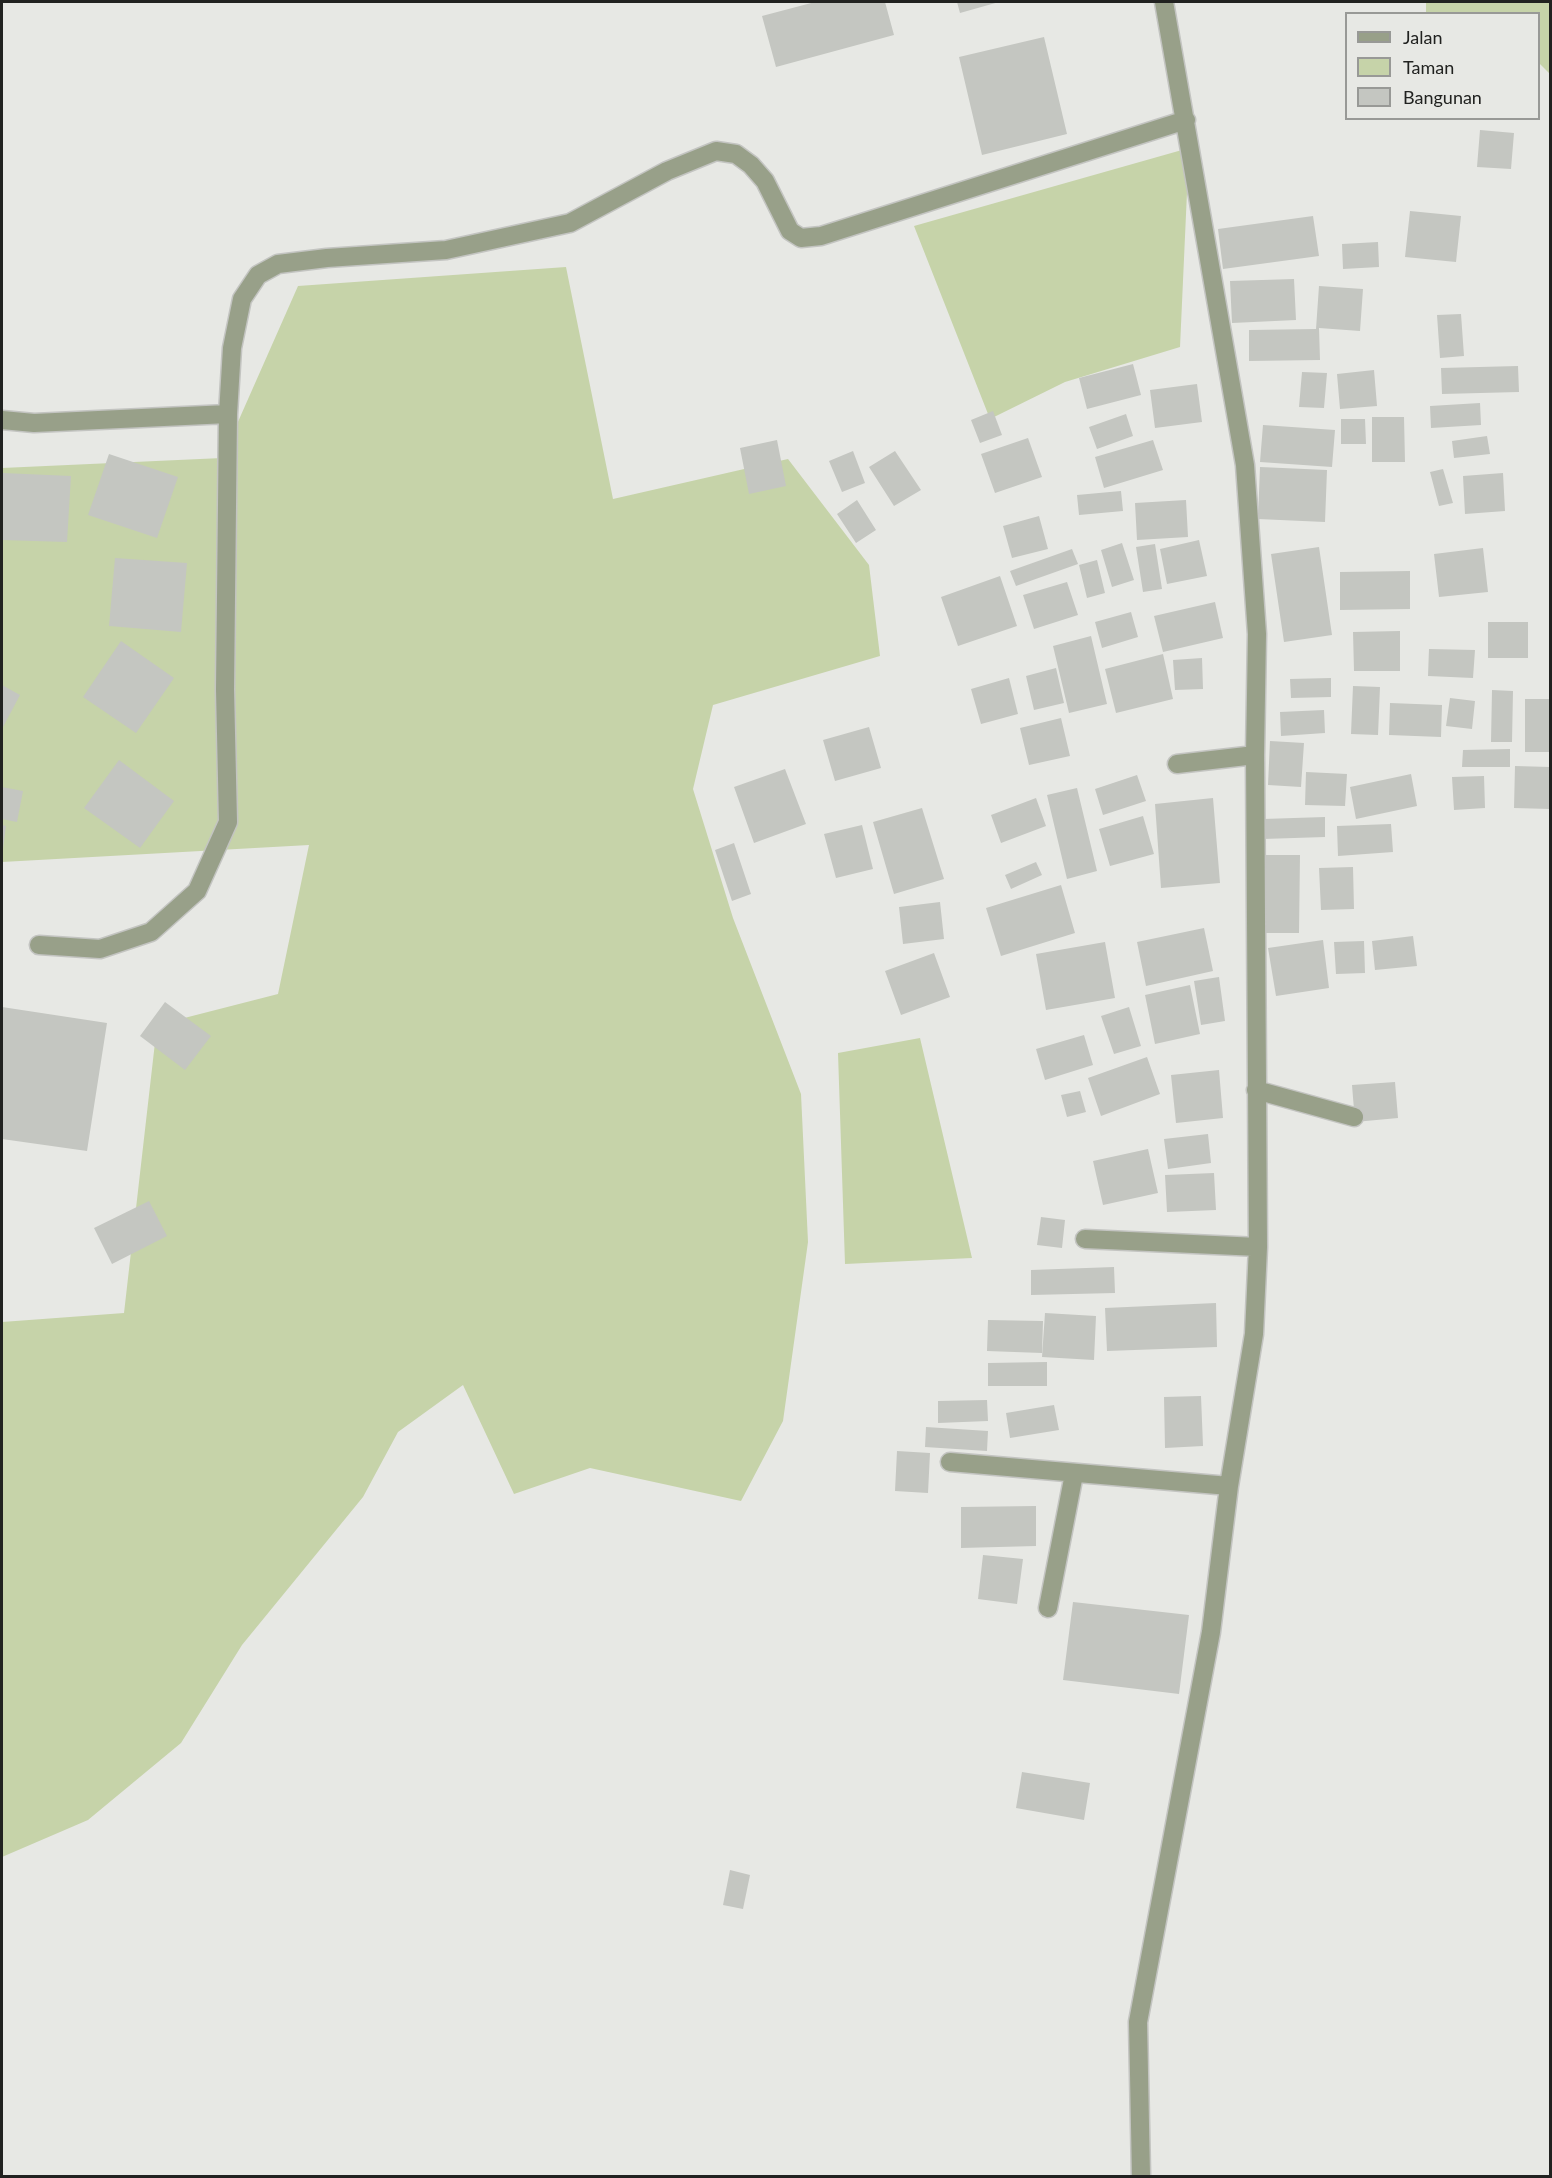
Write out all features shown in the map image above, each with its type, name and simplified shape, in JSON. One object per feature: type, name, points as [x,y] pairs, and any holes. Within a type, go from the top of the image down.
[{"type":"street","points":[[1141,2176],[1138,2022],[1211,1632],[1229,1486],[1254,1334],[1258,1247],[1255,755],[1257,634],[1245,465],[1164,2]]},
{"type":"street","points":[[39,945],[100,950],[151,932],[197,891],[228,822],[225,689],[228,414],[232,348],[242,298],[258,275],[278,264],[327,258],[446,250],[570,223],[667,171],[716,151],[736,154],[752,165],[765,181],[790,231],[801,238],[821,236],[1186,120]]},
{"type":"street","points":[[2,420],[34,423],[228,414]]},
{"type":"street","points":[[1177,764],[1255,755]]},
{"type":"street","points":[[1256,1090],[1354,1117]]},
{"type":"street","points":[[1085,1239],[1258,1247]]},
{"type":"street","points":[[950,1462],[1229,1486]]},
{"type":"street","points":[[1047,1608],[1074,1473]]},
{"type":"green space","points":[[1426,2],[1550,2],[1550,74],[1540,64],[1540,12],[1426,12]]},
{"type":"green space","points":[[1189,148],[1180,347],[1065,382],[990,419],[914,226]]},
{"type":"green space","points":[[566,267],[613,499],[788,459],[869,565],[880,656],[713,705],[693,789],[733,918],[801,1094],[808,1242],[783,1421],[741,1501],[590,1468],[514,1494],[463,1385],[398,1432],[363,1497],[242,1645],[181,1743],[88,1820],[2,1857],[2,1322],[124,1313],[157,1025],[278,994],[309,845],[2,862],[2,468],[222,458],[298,286]]},
{"type":"green space","points":[[920,1038],[972,1258],[845,1264],[838,1053]]},
{"type":"building","points":[[815,2],[885,2],[894,35],[776,67],[762,16]]},
{"type":"building","points":[[957,2],[999,2],[960,13]]},
{"type":"building","points":[[1044,37],[1067,134],[982,155],[959,57]]},
{"type":"building","points":[[1480,130],[1514,133],[1511,169],[1477,167]]},
{"type":"building","points":[[1410,211],[1461,216],[1456,262],[1405,257]]},
{"type":"building","points":[[1313,216],[1319,256],[1223,269],[1218,229]]},
{"type":"building","points":[[1378,242],[1379,267],[1343,269],[1342,244]]},
{"type":"building","points":[[1294,279],[1296,320],[1232,323],[1230,281]]},
{"type":"building","points":[[1319,286],[1363,289],[1360,331],[1319,328],[1320,360],[1249,361],[1249,330],[1316,329]]},
{"type":"building","points":[[1461,314],[1464,356],[1440,358],[1437,315]]},
{"type":"building","points":[[1133,364],[1141,395],[1087,409],[1079,378]]},
{"type":"building","points":[[1518,366],[1519,392],[1442,394],[1441,368]]},
{"type":"building","points":[[1374,370],[1377,406],[1340,409],[1337,374]]},
{"type":"building","points":[[1302,372],[1327,373],[1324,408],[1299,407]]},
{"type":"building","points":[[1197,384],[1202,422],[1155,428],[1150,390]]},
{"type":"building","points":[[1480,403],[1481,425],[1431,428],[1430,406]]},
{"type":"building","points":[[993,411],[1002,435],[980,443],[971,420]]},
{"type":"building","points":[[1126,414],[1133,436],[1097,449],[1089,427]]},
{"type":"building","points":[[1372,417],[1404,417],[1405,462],[1372,462]]},
{"type":"building","points":[[1341,419],[1365,419],[1366,444],[1341,444]]},
{"type":"building","points":[[1263,425],[1335,430],[1332,467],[1260,462]]},
{"type":"building","points":[[1487,436],[1490,454],[1454,458],[1452,441]]},
{"type":"building","points":[[1028,438],[1042,477],[995,493],[981,454]]},
{"type":"building","points":[[777,440],[786,486],[749,494],[740,448]]},
{"type":"building","points":[[1153,440],[1163,470],[1104,488],[1095,457]]},
{"type":"building","points":[[853,451],[865,483],[842,492],[829,461]]},
{"type":"building","points":[[895,451],[921,490],[894,506],[869,467]]},
{"type":"building","points":[[109,454],[178,477],[157,538],[88,515]]},
{"type":"building","points":[[1260,467],[1327,470],[1325,522],[1258,519]]},
{"type":"building","points":[[1443,469],[1453,503],[1439,506],[1430,472]]},
{"type":"building","points":[[3,473],[71,476],[67,542],[2,540]]},
{"type":"building","points":[[1503,473],[1505,511],[1465,514],[1463,476]]},
{"type":"building","points":[[1121,491],[1123,511],[1079,515],[1077,495]]},
{"type":"building","points":[[857,500],[876,530],[856,543],[837,514]]},
{"type":"building","points":[[1186,500],[1188,537],[1137,540],[1135,503]]},
{"type":"building","points":[[1039,516],[1048,549],[1012,558],[1003,526]]},
{"type":"building","points":[[1199,540],[1207,576],[1167,584],[1160,549]]},
{"type":"building","points":[[1122,543],[1134,580],[1112,587],[1101,550]]},
{"type":"building","points":[[1155,544],[1162,589],[1143,592],[1136,547]]},
{"type":"building","points":[[1319,547],[1332,635],[1284,642],[1271,554]]},
{"type":"building","points":[[1483,548],[1488,592],[1439,597],[1434,554]]},
{"type":"building","points":[[1072,549],[1078,564],[1016,586],[1010,571]]},
{"type":"building","points":[[115,558],[187,563],[181,632],[109,626]]},
{"type":"building","points":[[1097,560],[1105,593],[1087,598],[1079,565]]},
{"type":"building","points":[[1410,571],[1410,609],[1340,610],[1340,572]]},
{"type":"building","points":[[1000,576],[1017,626],[958,646],[941,597]]},
{"type":"building","points":[[1067,582],[1078,615],[1034,629],[1023,595]]},
{"type":"building","points":[[1215,602],[1223,638],[1163,652],[1154,616]]},
{"type":"building","points":[[1131,612],[1138,637],[1102,648],[1095,622]]},
{"type":"building","points":[[1488,622],[1528,622],[1528,658],[1488,658]]},
{"type":"building","points":[[1400,631],[1400,671],[1354,671],[1353,632]]},
{"type":"building","points":[[1091,636],[1107,704],[1069,713],[1053,646]]},
{"type":"building","points":[[121,641],[174,678],[136,733],[83,697]]},
{"type":"building","points":[[1429,649],[1475,650],[1473,678],[1428,676]]},
{"type":"building","points":[[1163,654],[1173,699],[1116,713],[1105,669]]},
{"type":"building","points":[[1202,658],[1203,689],[1175,690],[1173,660]]},
{"type":"building","points":[[1056,668],[1064,703],[1034,710],[1026,676]]},
{"type":"building","points":[[1009,678],[1018,714],[981,724],[971,689]]},
{"type":"building","points":[[1331,678],[1331,697],[1291,698],[1290,679]]},
{"type":"building","points":[[2,685],[20,695],[2,729]]},
{"type":"building","points":[[1353,686],[1380,687],[1378,735],[1351,734]]},
{"type":"building","points":[[1492,690],[1513,691],[1512,742],[1491,742]]},
{"type":"building","points":[[1450,698],[1475,701],[1472,729],[1446,726]]},
{"type":"building","points":[[1525,699],[1550,699],[1550,752],[1525,752]]},
{"type":"building","points":[[1390,703],[1442,705],[1441,737],[1389,735]]},
{"type":"building","points":[[1324,710],[1325,733],[1281,736],[1280,712]]},
{"type":"building","points":[[1061,718],[1070,756],[1029,765],[1020,728]]},
{"type":"building","points":[[869,727],[881,768],[835,781],[823,740]]},
{"type":"building","points":[[1270,741],[1304,743],[1301,787],[1268,785]]},
{"type":"building","points":[[1510,749],[1510,767],[1462,767],[1463,750]]},
{"type":"building","points":[[119,760],[174,801],[140,848],[84,808]]},
{"type":"building","points":[[1515,766],[1550,767],[1550,809],[1514,808]]},
{"type":"building","points":[[785,769],[806,824],[754,843],[734,787]]},
{"type":"building","points":[[1306,772],[1347,774],[1345,806],[1305,805]]},
{"type":"building","points":[[1411,774],[1417,806],[1356,819],[1350,787]]},
{"type":"building","points":[[1137,775],[1146,801],[1103,815],[1095,789]]},
{"type":"building","points":[[1484,776],[1485,808],[1454,810],[1452,777]]},
{"type":"building","points":[[2,787],[23,791],[17,822],[2,819]]},
{"type":"building","points":[[1077,788],[1097,871],[1067,879],[1047,795]]},
{"type":"building","points":[[1036,798],[1046,826],[1001,843],[991,815]]},
{"type":"building","points":[[1213,798],[1220,883],[1161,888],[1155,804]]},
{"type":"building","points":[[922,808],[944,879],[894,894],[873,822]]},
{"type":"building","points":[[1143,816],[1154,854],[1110,866],[1099,829]]},
{"type":"building","points":[[1325,817],[1325,837],[1263,839],[1263,819]]},
{"type":"building","points":[[1391,824],[1393,852],[1338,856],[1337,826]]},
{"type":"building","points":[[2,825],[6,826],[3,849],[2,849]]},
{"type":"building","points":[[862,825],[873,869],[836,878],[824,834]]},
{"type":"building","points":[[734,843],[751,894],[732,901],[715,850]]},
{"type":"building","points":[[1266,855],[1300,855],[1299,933],[1266,933]]},
{"type":"building","points":[[1036,862],[1042,875],[1011,889],[1005,875]]},
{"type":"building","points":[[1353,867],[1354,909],[1321,910],[1319,868]]},
{"type":"building","points":[[1061,885],[1075,933],[1001,956],[986,908]]},
{"type":"building","points":[[940,902],[944,939],[903,944],[899,907]]},
{"type":"building","points":[[1204,928],[1213,971],[1146,986],[1137,942]]},
{"type":"building","points":[[1413,936],[1417,966],[1375,970],[1372,941]]},
{"type":"building","points":[[1323,940],[1329,988],[1276,996],[1268,948]]},
{"type":"building","points":[[1364,941],[1365,973],[1336,974],[1334,942]]},
{"type":"building","points":[[1105,942],[1115,998],[1046,1010],[1036,954]]},
{"type":"building","points":[[934,953],[950,997],[901,1015],[885,971]]},
{"type":"building","points":[[1219,977],[1225,1021],[1201,1025],[1194,981]]},
{"type":"building","points":[[1190,985],[1200,1034],[1155,1044],[1145,995]]},
{"type":"building","points":[[165,1002],[211,1036],[185,1070],[140,1036]]},
{"type":"building","points":[[2,1007],[107,1023],[87,1151],[2,1139]]},
{"type":"building","points":[[1129,1007],[1141,1046],[1114,1054],[1101,1016]]},
{"type":"building","points":[[1084,1035],[1093,1065],[1045,1080],[1036,1049]]},
{"type":"building","points":[[1147,1057],[1160,1094],[1101,1116],[1088,1078]]},
{"type":"building","points":[[1219,1070],[1223,1118],[1176,1123],[1171,1075]]},
{"type":"building","points":[[1395,1082],[1398,1118],[1355,1122],[1352,1085]]},
{"type":"building","points":[[1080,1091],[1086,1112],[1067,1117],[1061,1095]]},
{"type":"building","points":[[1208,1134],[1211,1163],[1168,1169],[1164,1139]]},
{"type":"building","points":[[1148,1149],[1158,1193],[1103,1205],[1093,1161]]},
{"type":"building","points":[[1214,1173],[1216,1210],[1167,1212],[1165,1175]]},
{"type":"building","points":[[149,1201],[167,1236],[112,1264],[94,1228]]},
{"type":"building","points":[[1041,1217],[1065,1220],[1062,1248],[1037,1245]]},
{"type":"building","points":[[1114,1267],[1115,1293],[1031,1295],[1031,1270]]},
{"type":"building","points":[[1216,1303],[1217,1347],[1107,1351],[1105,1308]]},
{"type":"building","points":[[1045,1313],[1096,1316],[1094,1360],[1042,1357]]},
{"type":"building","points":[[988,1320],[1043,1321],[1042,1353],[987,1351]]},
{"type":"building","points":[[1047,1362],[1047,1386],[988,1386],[988,1363]]},
{"type":"building","points":[[1201,1396],[1203,1446],[1165,1448],[1164,1397]]},
{"type":"building","points":[[987,1400],[988,1421],[938,1423],[938,1401]]},
{"type":"building","points":[[1054,1405],[1059,1430],[1010,1438],[1006,1413]]},
{"type":"building","points":[[926,1427],[988,1431],[987,1451],[925,1447]]},
{"type":"building","points":[[897,1451],[930,1453],[928,1493],[895,1491]]},
{"type":"building","points":[[1036,1506],[1036,1546],[961,1548],[961,1507]]},
{"type":"building","points":[[983,1555],[1023,1559],[1017,1604],[978,1599]]},
{"type":"building","points":[[1073,1602],[1189,1615],[1179,1694],[1063,1680]]},
{"type":"building","points":[[1022,1772],[1090,1783],[1084,1820],[1016,1808]]},
{"type":"building","points":[[730,1870],[750,1875],[743,1909],[723,1905]]}]
